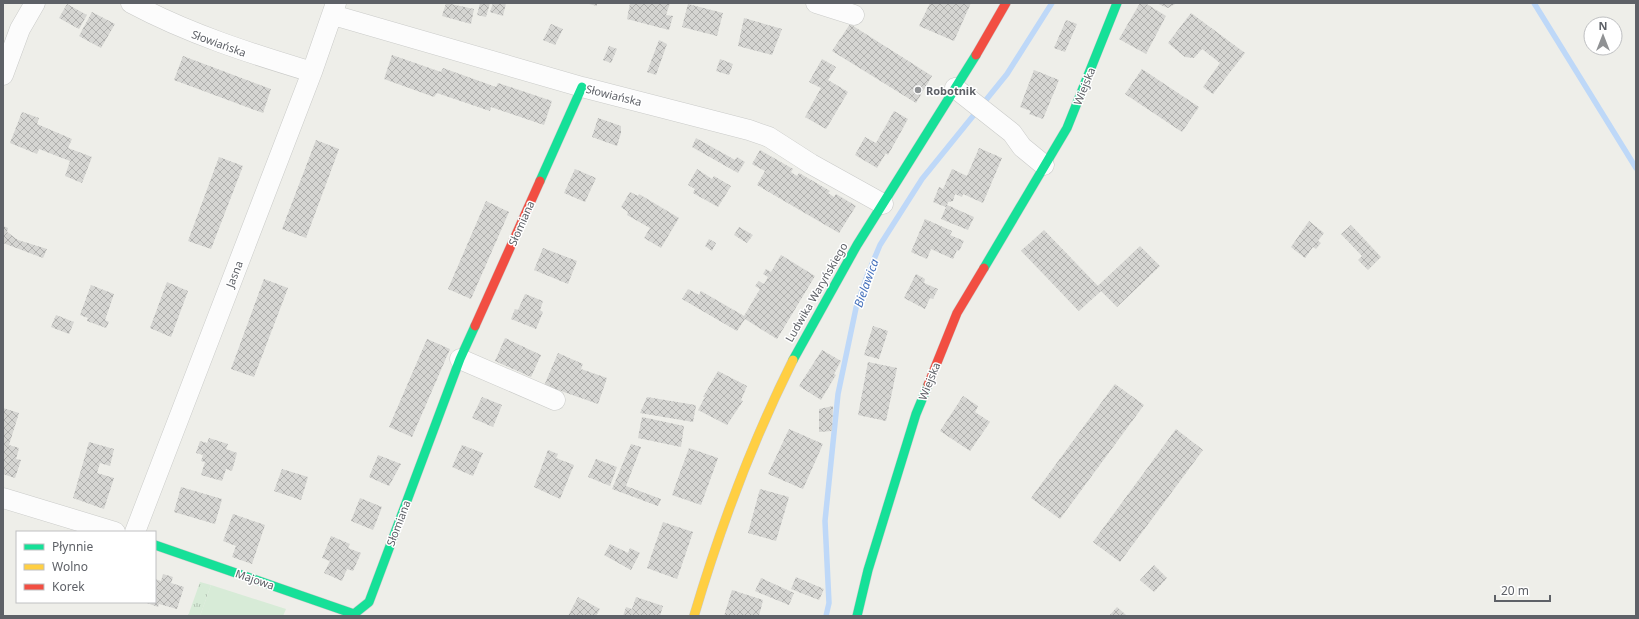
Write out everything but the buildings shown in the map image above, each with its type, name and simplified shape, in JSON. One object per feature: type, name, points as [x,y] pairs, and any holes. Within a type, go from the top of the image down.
[{"type":"street","points":[[3,75],[20,29],[35,3]]},
{"type":"street","name":"Słowiańska","points":[[130,3],[184,30],[245,52],[312,72]]},
{"type":"street","points":[[816,3],[854,15]]},
{"type":"street","name":"Ludwika Waryńskiego","points":[[694,616],[732,498],[775,394],[816,315],[883,204],[956,88],[1006,3]]},
{"type":"street","name":"Wiejska","points":[[857,616],[870,563],[916,414],[957,313],[1067,128],[1117,3]]},
{"type":"street","name":"Słowiańska","points":[[334,9],[582,87],[674,109],[769,137],[811,164],[883,204]]},
{"type":"street","name":"Jasna","points":[[135,531],[312,72],[334,9]]},
{"type":"street","name":"Słomiana","points":[[354,614],[369,602],[460,359],[582,87]]},
{"type":"street","points":[[956,88],[1012,133],[1022,147],[1044,165]]},
{"type":"street","points":[[460,359],[555,400]]},
{"type":"street","points":[[3,498],[112,531]]},
{"type":"street","name":"Majowa","points":[[156,545],[354,614]]},
{"type":"green space","points":[[200,582],[211,585],[200,616],[188,616]]},
{"type":"green space","points":[[211,585],[286,609],[283,616],[200,616]]},
{"type":"waterway","name":"Bielawica","points":[[826,616],[829,603],[825,521],[838,394],[856,308],[867,276],[880,245],[922,179],[1007,74],[1052,3]]},
{"type":"waterway","points":[[1534,3],[1636,168]]},
{"type":"traffic: fast","points":[[984,268],[1067,128],[1117,3]]},
{"type":"traffic: fast","points":[[793,360],[857,245],[976,55]]},
{"type":"traffic: fast","points":[[540,181],[582,87]]},
{"type":"traffic: fast","points":[[156,545],[354,614],[369,602],[460,359],[475,326]]},
{"type":"traffic: fast","points":[[857,616],[868,570],[916,414],[928,385]]},
{"type":"traffic: slow","points":[[694,616],[715,550],[738,486],[764,422],[793,360]]},
{"type":"traffic: jam","points":[[976,55],[1006,3]]},
{"type":"traffic: jam","points":[[475,326],[540,181]]},
{"type":"traffic: jam","points":[[928,385],[957,313],[984,268]]},
{"type":"place","name":"Robotnik","points":[[918,90]]}]
